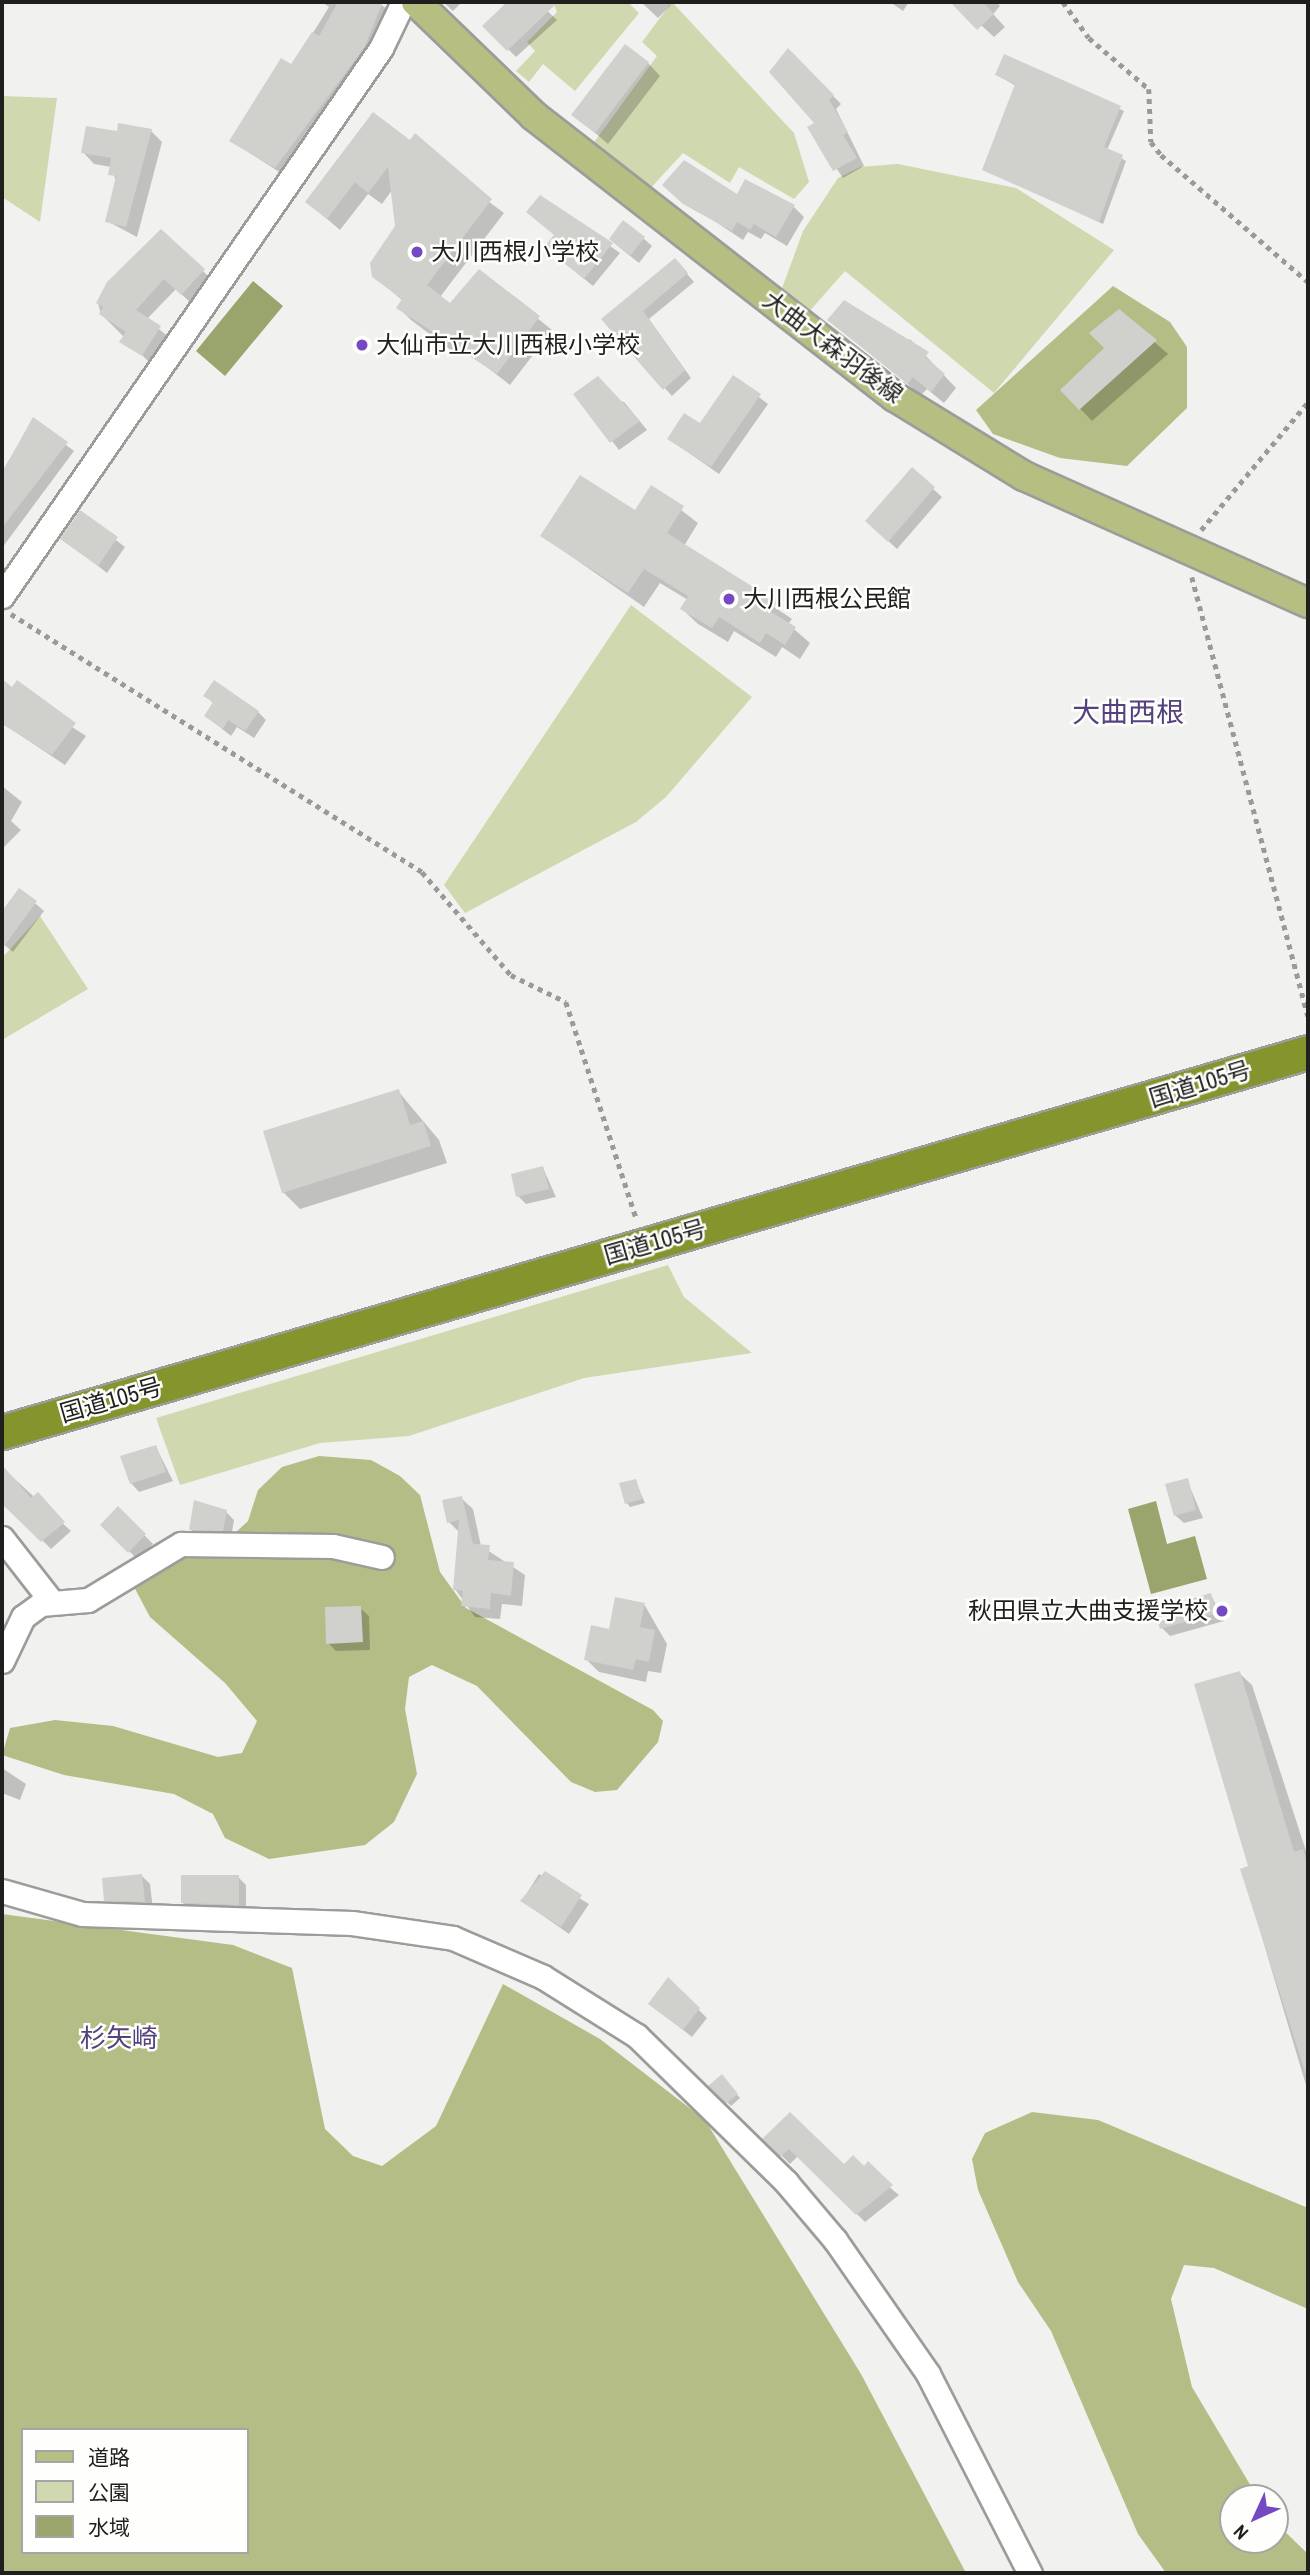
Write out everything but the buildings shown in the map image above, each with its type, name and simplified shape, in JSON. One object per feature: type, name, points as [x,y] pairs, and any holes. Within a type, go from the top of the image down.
[{"type":"highway","name":"国道105号","points":[[2,1432],[1308,1052]]},
{"type":"main road","name":"大曲大森羽後線","points":[[416,2],[534,116],[895,397],[1024,476],[1308,603]]},
{"type":"street","points":[[2,596],[381,48],[403,2]]},
{"type":"street","points":[[2,1538],[52,1602]]},
{"type":"street","points":[[2,1661],[23,1617],[52,1602],[88,1600],[181,1544],[197,1542],[333,1546],[382,1557]]},
{"type":"street","points":[[2,1891],[82,1913],[352,1923],[453,1938],[543,1977],[637,2036],[786,2182],[835,2240],[928,2374],[1030,2573]]},
{"type":"path","points":[[1063,2],[1089,38],[1149,89],[1151,142],[1161,155],[1308,282]]},
{"type":"path","points":[[1308,402],[1185,549],[1308,1016]]},
{"type":"path","points":[[2,608],[422,873],[511,975],[566,1002],[645,1245]]},
{"type":"green space","points":[[553,2],[628,2],[639,13],[575,91],[543,64],[529,82],[516,71],[535,51],[527,42],[557,12]]},
{"type":"green space","points":[[672,2],[794,133],[809,182],[794,199],[739,167],[730,183],[683,153],[648,191],[592,145],[657,56],[642,42]]},
{"type":"green space","points":[[2,96],[57,98],[40,222],[2,197]]},
{"type":"green space","points":[[898,164],[1016,188],[1114,250],[994,393],[845,271],[808,313],[781,291],[803,231],[838,178],[860,167]]},
{"type":"green space","points":[[631,605],[752,697],[666,797],[636,822],[465,913],[444,885]]},
{"type":"green space","points":[[40,916],[88,989],[2,1040],[2,958]]},
{"type":"green space","points":[[668,1265],[684,1297],[752,1353],[584,1378],[409,1436],[320,1443],[180,1485],[156,1418]]},
{"type":"shaded area","points":[[1113,286],[1170,322],[1187,347],[1187,408],[1127,466],[1060,458],[993,434],[976,410]]},
{"type":"shaded area","points":[[319,1456],[371,1460],[400,1476],[420,1495],[440,1572],[466,1608],[653,1710],[663,1721],[658,1742],[617,1790],[595,1792],[571,1782],[477,1686],[432,1665],[409,1677],[405,1709],[417,1774],[394,1822],[365,1845],[269,1859],[225,1838],[213,1814],[174,1794],[64,1775],[2,1755],[10,1728],[55,1720],[113,1726],[218,1757],[242,1753],[257,1721],[225,1683],[150,1617],[132,1583],[136,1568],[234,1534],[248,1521],[258,1490],[282,1467]]},
{"type":"shaded area","points":[[2,1914],[233,1945],[292,1968],[325,2129],[353,2156],[382,2166],[436,2126],[503,1984],[600,2039],[705,2120],[861,2374],[966,2573],[2,2573]]},
{"type":"shaded area","points":[[1032,2112],[1098,2120],[1308,2208],[1308,2309],[1214,2268],[1184,2265],[1171,2299],[1192,2387],[1250,2484],[1219,2484],[1219,2554],[1289,2554],[1289,2536],[1308,2554],[1308,2573],[1166,2573],[1138,2534],[1051,2331],[1018,2282],[978,2190],[972,2159],[985,2133]]},
{"type":"water","points":[[253,281],[283,306],[225,376],[196,351]]},
{"type":"water","points":[[1156,1501],[1167,1544],[1195,1536],[1207,1579],[1151,1594],[1128,1509]]},
{"type":"place","name":"大川西根小学校","points":[[417,252]]},
{"type":"place","name":"大仙市立大川西根小学校","points":[[362,345]]},
{"type":"place","name":"大川西根公民館","points":[[729,599]]},
{"type":"place","name":"秋田県立大曲支援学校","points":[[1222,1611]]},
{"type":"district","name":"大曲西根","points":[[1128,712]]},
{"type":"district","name":"杉矢崎","points":[[119,2038]]}]
